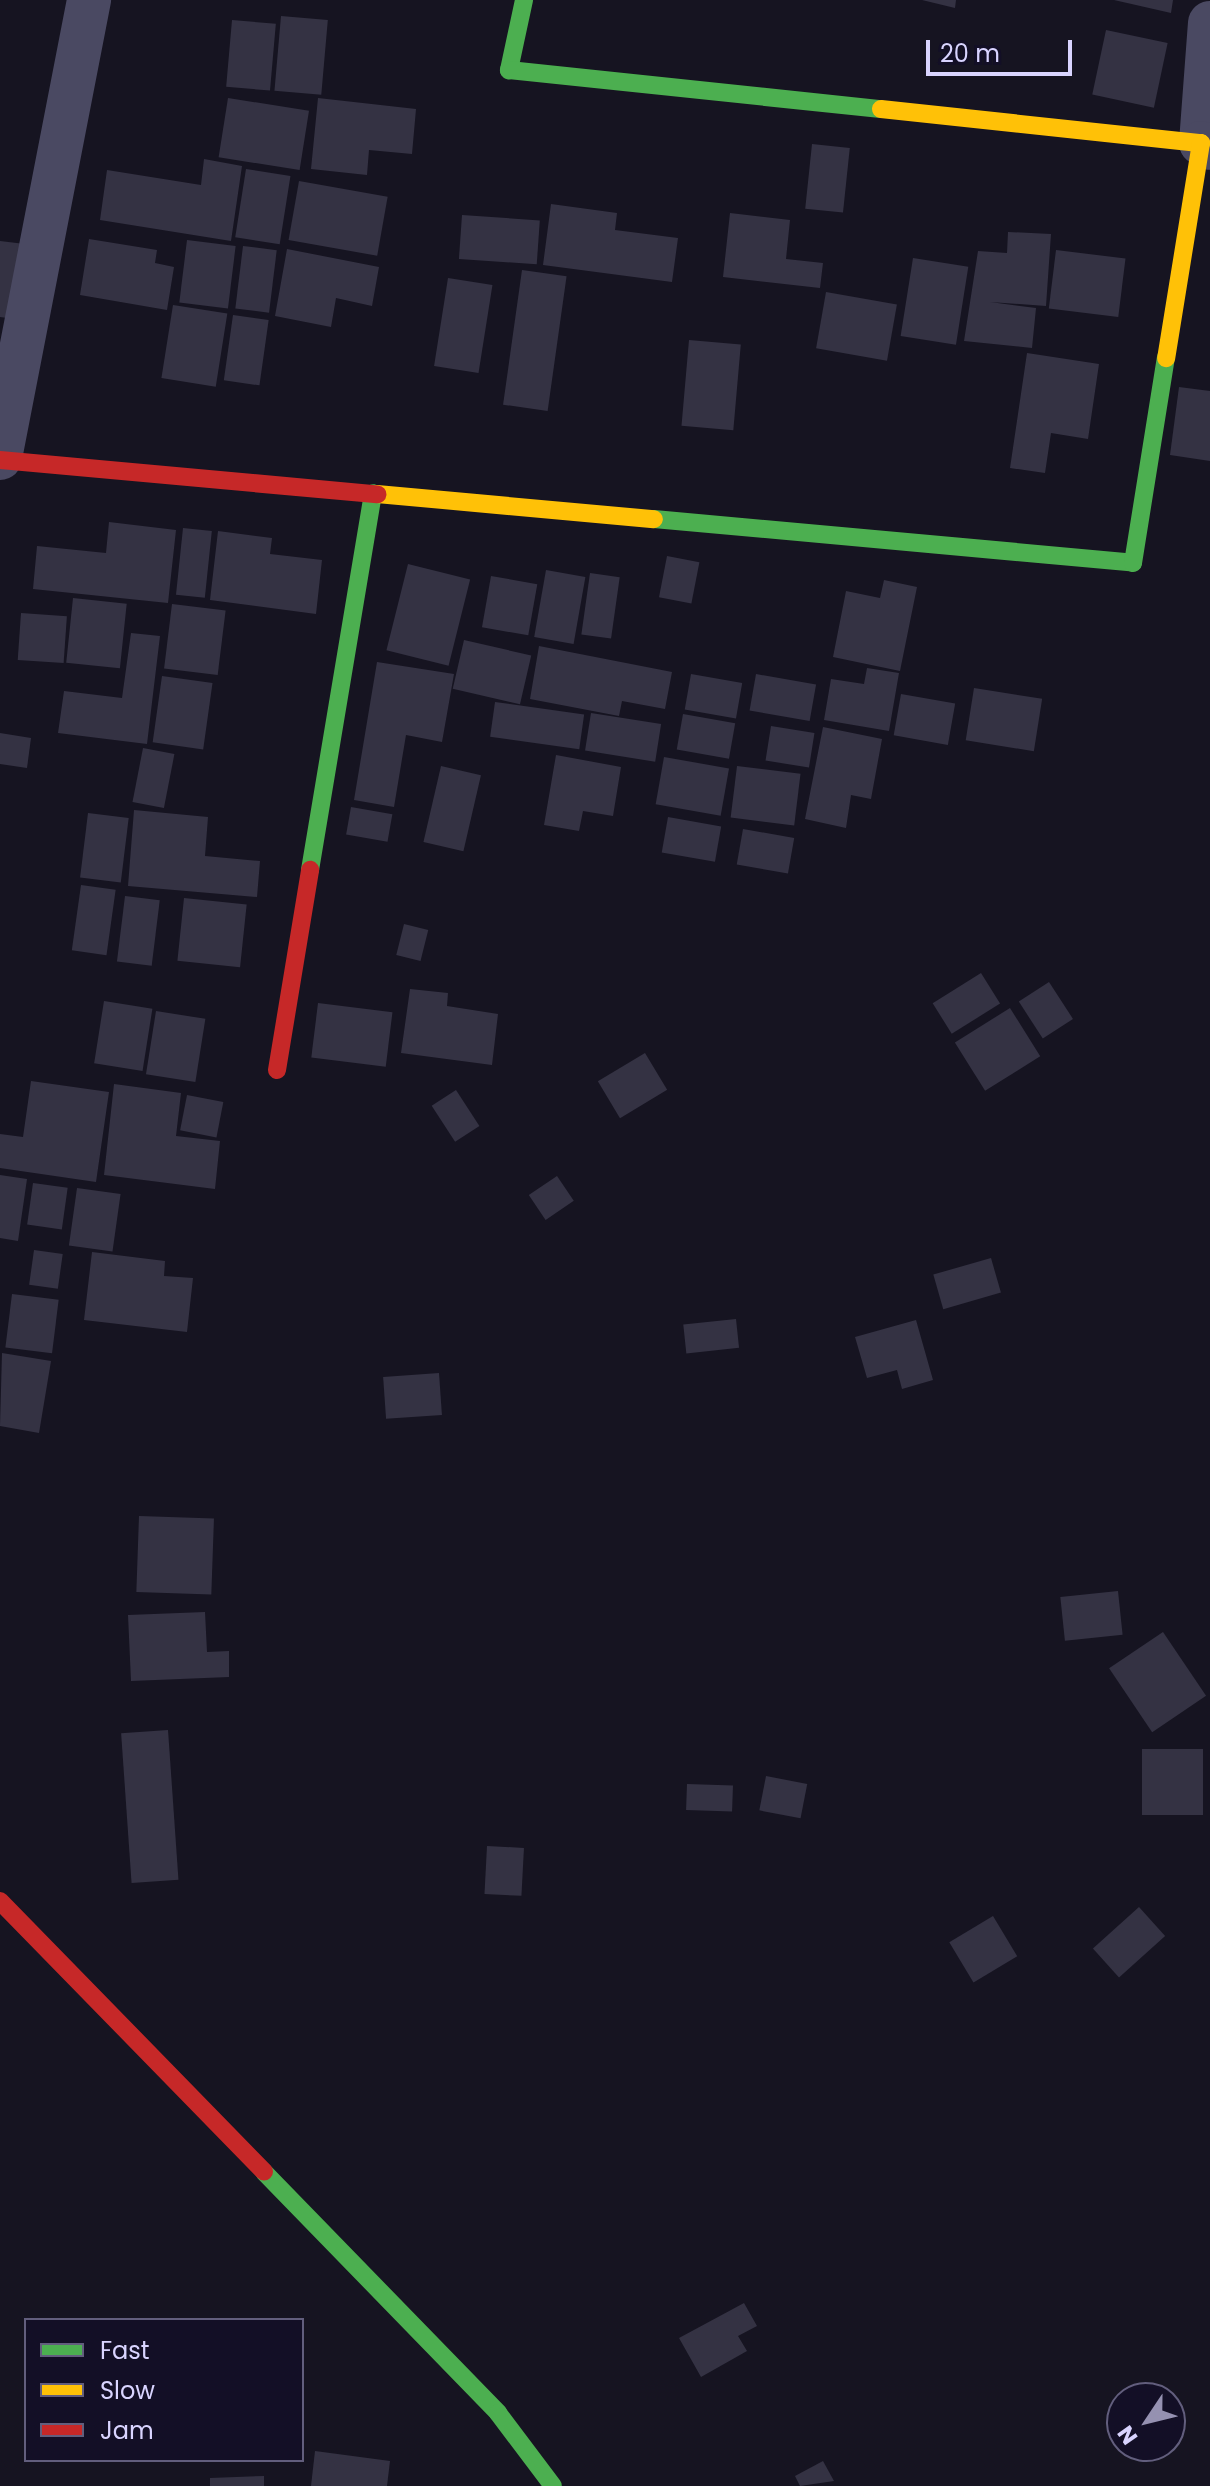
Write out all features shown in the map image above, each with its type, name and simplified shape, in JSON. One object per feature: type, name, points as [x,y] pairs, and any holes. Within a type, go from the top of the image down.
[{"type":"street","points":[[89,0],[0,459],[1133,563],[1206,145],[1210,23]]},
{"type":"street","points":[[524,0],[509,70],[1206,145]]},
{"type":"street","points":[[277,1070],[373,493]]},
{"type":"street","points":[[0,1901],[487,2401],[553,2486]]},
{"type":"building","points":[[922,0],[956,0],[955,8]]},
{"type":"building","points":[[1114,0],[1173,0],[1171,13]]},
{"type":"building","points":[[281,16],[328,20],[321,95],[274,91]]},
{"type":"building","points":[[232,20],[276,24],[270,91],[226,87]]},
{"type":"building","points":[[1106,30],[1168,43],[1154,108],[1092,95]]},
{"type":"building","points":[[228,98],[309,111],[300,170],[219,157]]},
{"type":"building","points":[[318,98],[416,109],[412,154],[369,150],[367,175],[311,169]]},
{"type":"building","points":[[812,144],[850,148],[843,213],[805,209]]},
{"type":"building","points":[[204,159],[242,166],[231,241],[100,220],[107,170],[201,185]]},
{"type":"building","points":[[246,169],[290,176],[280,244],[235,237]]},
{"type":"building","points":[[299,181],[388,197],[377,256],[289,240]]},
{"type":"building","points":[[551,204],[617,213],[615,230],[678,238],[672,282],[543,265]]},
{"type":"building","points":[[730,213],[790,220],[786,259],[823,263],[820,288],[723,277]]},
{"type":"building","points":[[462,215],[540,220],[537,264],[459,259]]},
{"type":"building","points":[[1008,232],[1051,234],[1046,306],[990,302],[1036,308],[1032,348],[964,341],[978,251],[1007,253]]},
{"type":"building","points":[[89,239],[157,250],[155,263],[174,267],[167,310],[80,295]]},
{"type":"building","points":[[187,240],[236,246],[228,309],[179,303]]},
{"type":"building","points":[[0,241],[25,244],[15,319],[0,317]]},
{"type":"building","points":[[243,246],[277,250],[269,313],[235,309]]},
{"type":"building","points":[[287,249],[379,267],[372,306],[336,298],[331,327],[275,316]]},
{"type":"building","points":[[1056,250],[1125,259],[1118,317],[1049,309]]},
{"type":"building","points":[[913,258],[968,267],[956,345],[901,336]]},
{"type":"building","points":[[522,270],[567,276],[548,411],[503,405]]},
{"type":"building","points":[[448,278],[492,285],[479,373],[434,366]]},
{"type":"building","points":[[826,292],[897,305],[887,361],[816,348]]},
{"type":"building","points":[[173,305],[227,314],[216,387],[161,378]]},
{"type":"building","points":[[233,315],[269,320],[259,385],[224,380]]},
{"type":"building","points":[[689,340],[741,345],[733,430],[682,426]]},
{"type":"building","points":[[1027,353],[1099,364],[1088,439],[1051,433],[1045,473],[1010,468]]},
{"type":"building","points":[[1179,387],[1210,391],[1210,461],[1170,455]]},
{"type":"building","points":[[109,522],[176,530],[168,603],[33,589],[37,546],[106,553]]},
{"type":"building","points":[[183,528],[212,531],[205,598],[176,595]]},
{"type":"building","points":[[218,531],[272,538],[270,554],[322,560],[316,614],[210,600]]},
{"type":"building","points":[[667,556],[699,562],[691,604],[659,597]]},
{"type":"building","points":[[408,564],[470,579],[449,666],[386,650]]},
{"type":"building","points":[[546,570],[585,577],[574,644],[534,637]]},
{"type":"building","points":[[590,573],[620,577],[611,639],[581,634]]},
{"type":"building","points":[[491,576],[537,584],[528,635],[482,627]]},
{"type":"building","points":[[884,580],[917,587],[900,671],[833,657],[846,591],[880,598]]},
{"type":"building","points":[[73,598],[127,604],[120,668],[66,663]]},
{"type":"building","points":[[172,604],[226,611],[218,675],[164,669]]},
{"type":"building","points":[[21,613],[67,616],[64,663],[18,660]]},
{"type":"building","points":[[131,633],[160,636],[147,744],[58,733],[64,691],[122,698]]},
{"type":"building","points":[[464,640],[531,656],[520,704],[453,689]]},
{"type":"building","points":[[539,646],[672,672],[665,709],[622,701],[619,716],[530,699]]},
{"type":"building","points":[[377,662],[454,674],[442,742],[406,735],[394,807],[354,800]]},
{"type":"building","points":[[867,668],[899,673],[889,731],[824,720],[831,679],[864,684]]},
{"type":"building","points":[[691,674],[742,683],[736,718],[685,709]]},
{"type":"building","points":[[756,674],[816,685],[810,721],[750,710]]},
{"type":"building","points":[[162,676],[213,683],[203,749],[153,742]]},
{"type":"building","points":[[974,688],[1042,699],[1034,751],[966,740]]},
{"type":"building","points":[[901,694],[955,704],[948,745],[894,735]]},
{"type":"building","points":[[495,702],[584,715],[579,749],[490,737]]},
{"type":"building","points":[[591,713],[661,724],[655,762],[585,751]]},
{"type":"building","points":[[683,714],[735,723],[729,759],[677,749]]},
{"type":"building","points":[[771,726],[814,733],[809,767],[766,761]]},
{"type":"building","points":[[823,727],[882,739],[871,799],[851,795],[846,828],[805,819]]},
{"type":"building","points":[[0,733],[31,738],[27,768],[0,764]]},
{"type":"building","points":[[143,748],[174,754],[164,808],[133,802]]},
{"type":"building","points":[[556,755],[621,767],[613,816],[583,811],[579,831],[544,825]]},
{"type":"building","points":[[664,757],[729,768],[721,816],[656,804]]},
{"type":"building","points":[[441,766],[481,775],[463,851],[423,842]]},
{"type":"building","points":[[737,766],[801,774],[794,825],[731,818]]},
{"type":"building","points":[[351,807],[392,814],[387,842],[346,835]]},
{"type":"building","points":[[134,810],[208,817],[205,856],[260,861],[257,897],[128,886]]},
{"type":"building","points":[[88,813],[129,818],[121,883],[80,878]]},
{"type":"building","points":[[668,817],[721,826],[715,862],[662,852]]},
{"type":"building","points":[[743,829],[794,838],[788,873],[737,864]]},
{"type":"building","points":[[81,885],[116,890],[106,955],[72,950]]},
{"type":"building","points":[[125,896],[160,900],[152,966],[117,962]]},
{"type":"building","points":[[184,898],[247,905],[240,967],[177,961]]},
{"type":"building","points":[[404,924],[428,930],[421,961],[396,955]]},
{"type":"building","points":[[981,973],[1000,1004],[952,1034],[933,1003]]},
{"type":"building","points":[[1049,982],[1073,1019],[1043,1039],[1019,1002]]},
{"type":"building","points":[[410,989],[448,993],[447,1006],[498,1014],[492,1065],[401,1053]]},
{"type":"building","points":[[104,1001],[152,1009],[143,1071],[94,1063]]},
{"type":"building","points":[[318,1003],[392,1012],[386,1067],[311,1058]]},
{"type":"building","points":[[1010,1008],[1040,1056],[985,1091],[955,1042]]},
{"type":"building","points":[[156,1011],[205,1019],[195,1082],[146,1074]]},
{"type":"building","points":[[645,1053],[667,1090],[620,1118],[598,1081]]},
{"type":"building","points":[[31,1081],[109,1092],[96,1182],[0,1168],[0,1134],[23,1137]]},
{"type":"building","points":[[114,1084],[181,1093],[176,1136],[220,1141],[215,1189],[104,1175]]},
{"type":"building","points":[[456,1090],[479,1126],[455,1142],[432,1106]]},
{"type":"building","points":[[187,1095],[223,1102],[216,1137],[180,1130]]},
{"type":"building","points":[[0,1175],[27,1179],[18,1241],[0,1238]]},
{"type":"building","points":[[557,1176],[574,1201],[546,1220],[529,1195]]},
{"type":"building","points":[[33,1183],[68,1188],[62,1229],[27,1225]]},
{"type":"building","points":[[77,1188],[121,1194],[112,1252],[69,1245]]},
{"type":"building","points":[[34,1250],[63,1254],[58,1289],[29,1285]]},
{"type":"building","points":[[92,1252],[165,1261],[164,1276],[193,1278],[187,1332],[84,1320]]},
{"type":"building","points":[[991,1258],[1001,1293],[943,1309],[933,1275]]},
{"type":"building","points":[[12,1294],[59,1300],[52,1353],[5,1348]]},
{"type":"building","points":[[736,1319],[739,1348],[686,1353],[683,1325]]},
{"type":"building","points":[[916,1320],[933,1380],[902,1389],[897,1370],[867,1378],[855,1337]]},
{"type":"building","points":[[2,1353],[51,1361],[39,1433],[0,1426]]},
{"type":"building","points":[[439,1373],[442,1415],[386,1419],[383,1377]]},
{"type":"building","points":[[139,1516],[214,1519],[211,1595],[136,1592]]},
{"type":"building","points":[[1118,1591],[1123,1635],[1065,1641],[1060,1597]]},
{"type":"building","points":[[205,1612],[207,1652],[229,1651],[229,1677],[131,1681],[128,1615]]},
{"type":"building","points":[[1163,1632],[1206,1696],[1152,1732],[1109,1668]]},
{"type":"building","points":[[168,1730],[178,1880],[132,1883],[121,1733]]},
{"type":"building","points":[[1142,1749],[1203,1749],[1203,1815],[1142,1815]]},
{"type":"building","points":[[766,1776],[807,1784],[801,1818],[759,1810]]},
{"type":"building","points":[[687,1784],[733,1786],[732,1812],[686,1810]]},
{"type":"building","points":[[487,1846],[524,1848],[521,1896],[484,1894]]},
{"type":"building","points":[[1139,1907],[1165,1936],[1119,1977],[1093,1948]]},
{"type":"building","points":[[993,1916],[1017,1956],[973,1983],[949,1942]]},
{"type":"building","points":[[744,2303],[757,2326],[738,2336],[747,2351],[701,2377],[679,2338]]},
{"type":"building","points":[[315,2451],[390,2461],[387,2486],[311,2486]]},
{"type":"building","points":[[823,2461],[834,2481],[800,2486],[795,2476]]},
{"type":"building","points":[[264,2476],[264,2486],[210,2486],[210,2478]]},
{"type":"traffic: fast","points":[[524,0],[509,70],[881,109]]},
{"type":"traffic: fast","points":[[654,519],[1133,563],[1166,358]]},
{"type":"traffic: fast","points":[[310,870],[373,493]]},
{"type":"traffic: fast","points":[[264,2172],[498,2413],[553,2486]]},
{"type":"traffic: slow","points":[[881,109],[1201,143],[1166,358]]},
{"type":"traffic: slow","points":[[377,494],[654,519]]},
{"type":"traffic: jam","points":[[0,460],[377,494]]},
{"type":"traffic: jam","points":[[277,1070],[310,870]]},
{"type":"traffic: jam","points":[[0,1901],[264,2172]]}]
